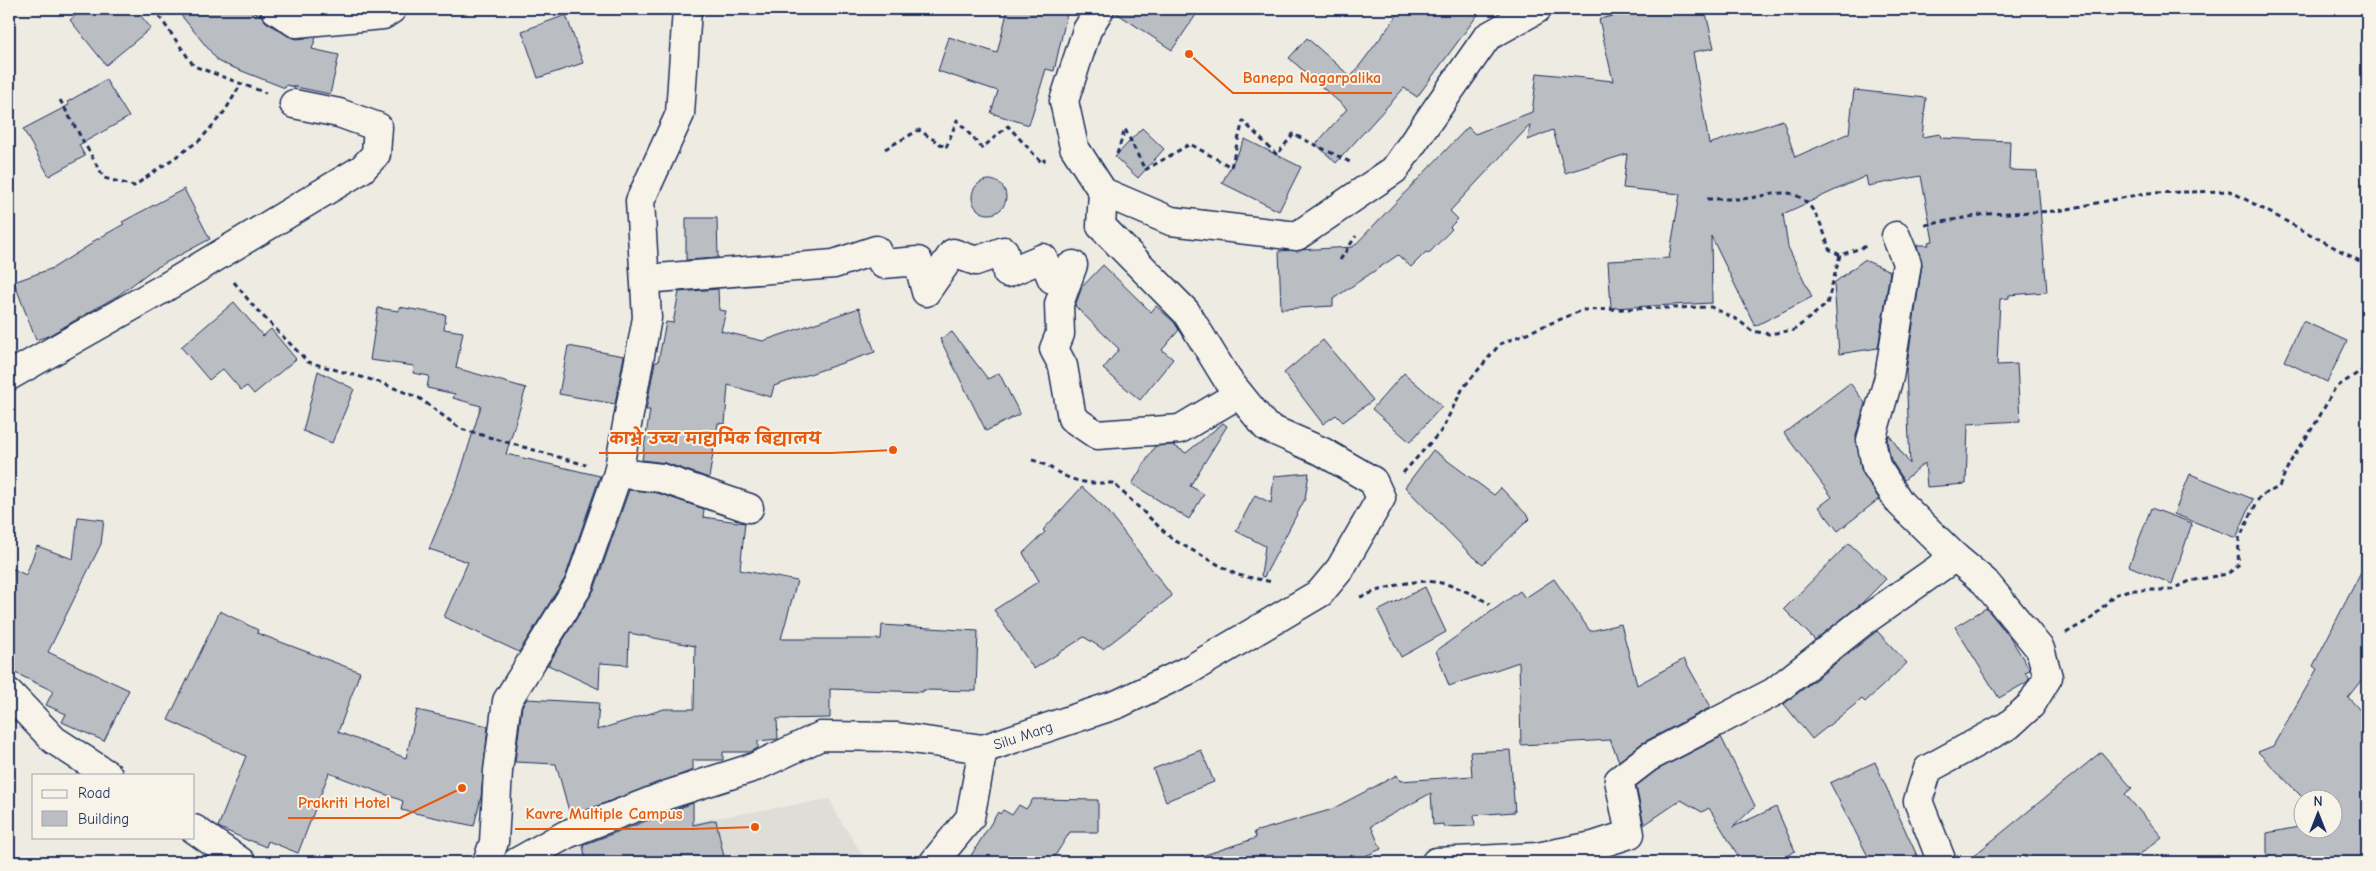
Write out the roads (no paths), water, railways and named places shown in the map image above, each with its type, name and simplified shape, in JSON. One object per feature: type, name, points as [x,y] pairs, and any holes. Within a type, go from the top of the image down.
[{"type":"street","points":[[275,9],[296,23],[383,15],[392,9]]},
{"type":"street","points":[[487,862],[494,842],[498,771],[507,701],[578,585],[618,473],[647,318],[640,201],[680,114],[687,9]]},
{"type":"street","points":[[1100,9],[1087,30],[1064,100],[1074,147],[1103,192],[1171,221],[1297,236],[1394,170],[1488,37],[1537,9]]},
{"type":"street","points":[[9,376],[215,258],[362,169],[376,154],[378,127],[339,113],[294,104]]},
{"type":"street","points":[[645,279],[834,264],[876,250],[883,264],[918,261],[926,292],[953,253],[976,261],[1004,252],[1007,273],[1043,258],[1052,279],[1073,265],[1059,304],[1060,334],[1054,349],[1063,366],[1072,418],[1097,435],[1180,429],[1239,394],[1186,312],[1101,226],[1103,192]]},
{"type":"street","points":[[1896,236],[1907,262],[1889,378],[1871,440],[1876,466],[1900,504],[1955,557],[1985,582],[2040,649],[2048,677],[2031,705],[2009,725],[1928,769],[1918,801],[1942,862]]},
{"type":"street","name":"Silu Marg","points":[[517,862],[567,834],[667,795],[755,767],[821,736],[897,737],[983,749],[1118,704],[1191,669],[1320,593],[1340,569],[1381,498],[1373,481],[1322,452],[1266,427],[1239,394]]},
{"type":"street","points":[[618,473],[661,478],[749,508]]},
{"type":"street","points":[[1436,862],[1537,857],[1593,846],[1630,834],[1619,780],[1649,756],[1774,692],[1861,623],[1955,557]]},
{"type":"street","points":[[9,693],[54,740],[106,774]]},
{"type":"street","points":[[934,862],[970,818],[983,749]]},
{"type":"street","points":[[195,830],[241,862]]},
{"type":"place","name":"Banepa Nagarpalika","points":[[1189,54]]},
{"type":"place","name":"काभ्रे उच्च माद्यमिक बिद्यालय","points":[[893,450]]},
{"type":"place","name":"Prakriti Hotel","points":[[462,788]]},
{"type":"place","name":"Kavre Multiple Campus","points":[[755,827]]}]
